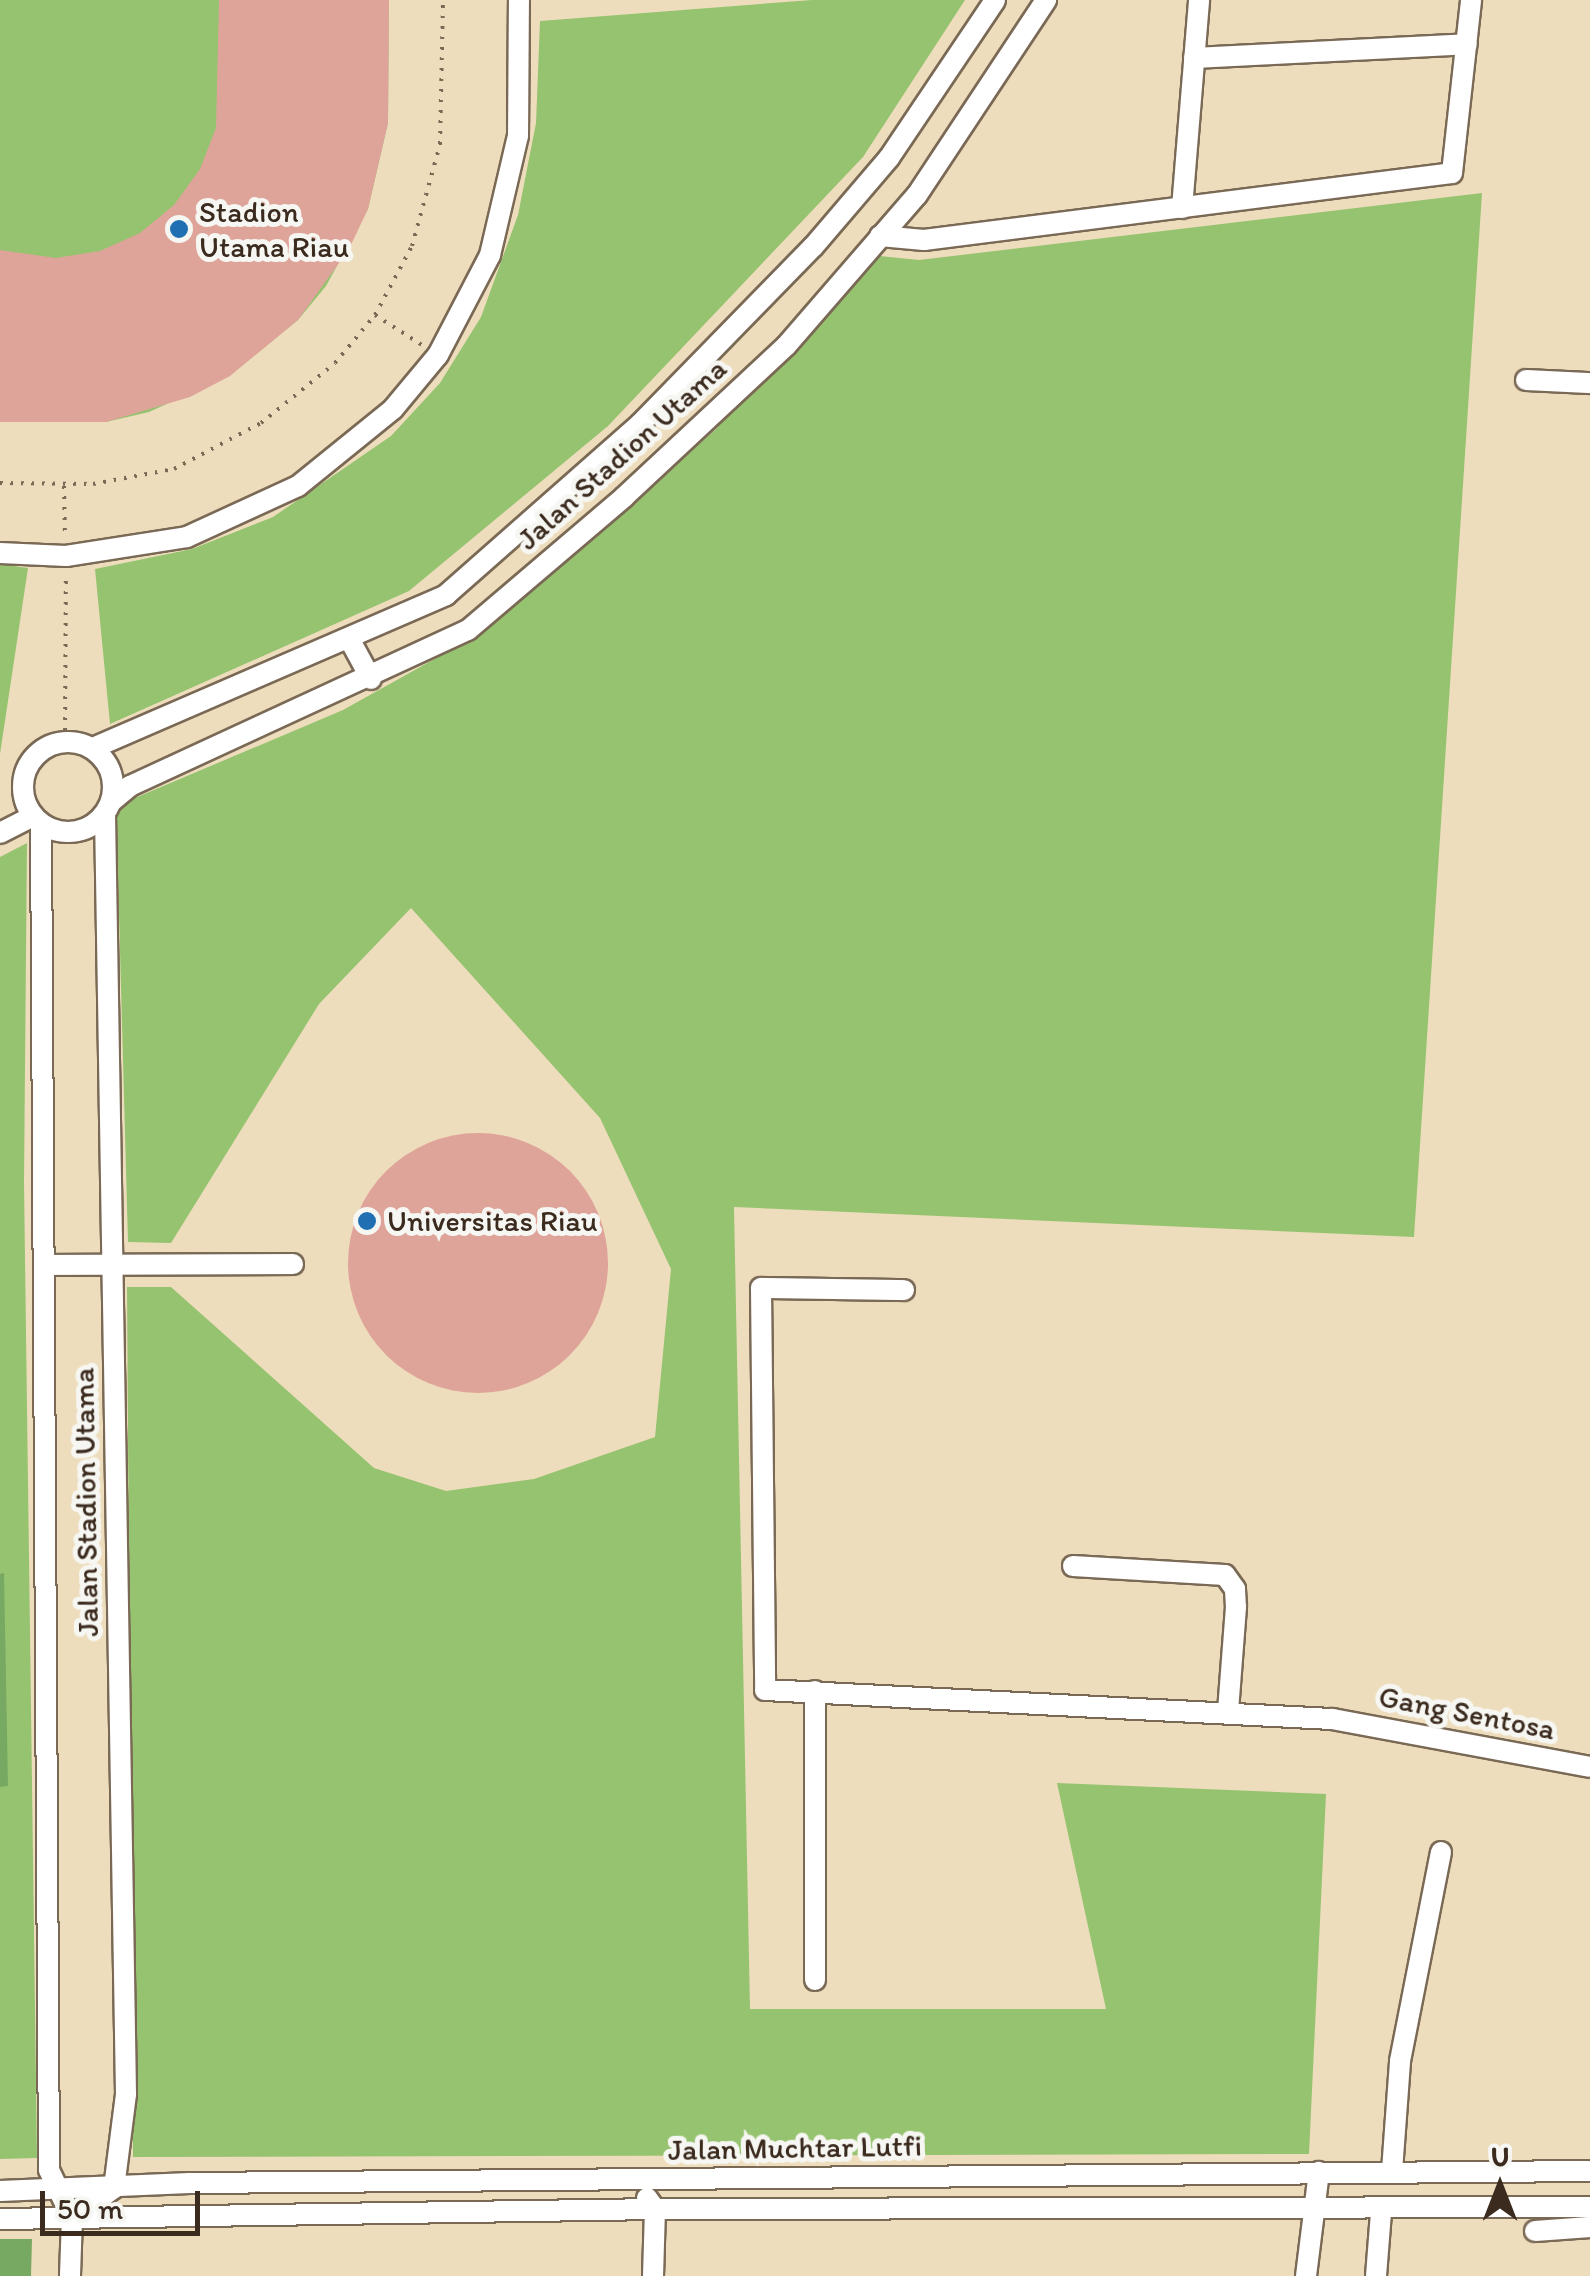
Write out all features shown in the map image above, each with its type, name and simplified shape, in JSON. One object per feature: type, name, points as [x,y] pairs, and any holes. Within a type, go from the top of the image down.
[{"type":"street","points":[[0,554],[66,556],[187,537],[298,486],[393,409],[438,355],[490,254],[508,196],[518,136],[519,0]]},
{"type":"street","name":"Jalan Stadion Utama","points":[[94,748],[351,642],[446,596],[640,424],[813,248],[889,158],[995,0]]},
{"type":"street","name":"Jalan Stadion Utama","points":[[114,2188],[126,2094],[108,807],[138,782],[371,679],[468,630],[624,498],[786,346],[917,196],[1046,0]]},
{"type":"street","points":[[1182,208],[1199,0]]},
{"type":"street","points":[[880,236],[924,240],[1452,172],[1471,0]]},
{"type":"street","points":[[1194,58],[1466,44]]},
{"type":"street","points":[[1526,380],[1590,383]]},
{"type":"street","points":[[351,642],[371,679]]},
{"type":"street","points":[[0,790],[23,780],[38,752],[65,741],[94,748],[112,772],[108,807],[80,830],[37,821],[0,833]]},
{"type":"street","points":[[23,780],[37,821]]},
{"type":"street","name":"Jalan Stadion Utama","points":[[37,821],[44,1265],[48,2170],[72,2218]]},
{"type":"street","points":[[44,1265],[293,1264]]},
{"type":"street","name":"Gang Sentosa","points":[[904,1290],[761,1288],[765,1690],[1228,1710],[1332,1719],[1590,1767]]},
{"type":"street","points":[[1073,1566],[1225,1575],[1235,1588],[1236,1607],[1228,1710]]},
{"type":"street","points":[[815,1691],[815,1980]]},
{"type":"street","points":[[1392,2171],[1400,2062],[1442,1852]]},
{"type":"street","name":"Jalan Muchtar Lutfi","points":[[0,2191],[634,2180],[1590,2171]]},
{"type":"street","points":[[1306,2276],[1319,2172]]},
{"type":"street","points":[[634,2180],[655,2209],[653,2276]]},
{"type":"street","points":[[70,2276],[72,2218],[114,2188]]},
{"type":"street","name":"Jalan Muchtar Lutfi","points":[[0,2219],[655,2209],[1382,2212],[1590,2208]]},
{"type":"street","points":[[1376,2276],[1382,2212]]},
{"type":"street","points":[[1535,2231],[1590,2228]]},
{"type":"path","points":[[0,483],[64,486],[174,469],[262,422],[335,363],[375,315],[412,246],[440,144],[444,0]]},
{"type":"path","points":[[375,315],[438,355]]},
{"type":"path","points":[[64,486],[65,527]]},
{"type":"path","points":[[65,741],[66,556]]},
{"type":"green space","name":"Stadion Utama Riau","points":[[0,0],[389,0],[388,123],[368,209],[326,286],[298,320],[229,376],[149,412],[106,422],[0,422]]},
{"type":"green space","points":[[812,0],[965,0],[863,157],[608,426],[409,591],[110,724],[95,569],[192,549],[273,517],[391,436],[440,383],[481,317],[518,215],[536,123],[540,21]]},
{"type":"green space","name":"Universitas Riau","points":[[1482,193],[1414,1237],[734,1207],[750,2009],[1106,2009],[1057,1783],[1326,1794],[1309,2154],[133,2157],[127,1287],[171,1287],[374,1468],[446,1491],[534,1479],[655,1437],[671,1269],[600,1118],[411,908],[319,1004],[171,1243],[128,1242],[116,806],[343,710],[474,637],[715,430],[870,255],[919,260]]},
{"type":"green space","points":[[0,564],[28,568],[0,754]]},
{"type":"green space","points":[[27,843],[24,1182],[37,2158],[0,2159],[0,857]]},
{"type":"green space","points":[[4,1573],[8,1786],[0,1787],[0,1574]]},
{"type":"green space","points":[[0,2239],[32,2239],[31,2276],[0,2276]]},
{"type":"building","name":"Stadion Utama Riau","points":[[219,0],[389,0],[388,123],[368,209],[349,249],[298,320],[230,376],[190,397],[106,422],[0,422],[0,250],[56,258],[100,251],[140,233],[174,205],[200,169],[216,128]]},
{"type":"building","points":[[478,1133],[528,1143],[570,1171],[598,1213],[608,1263],[598,1313],[570,1355],[528,1383],[478,1393],[428,1383],[386,1355],[358,1313],[348,1263],[358,1213],[386,1171],[428,1143]]},
{"type":"place","name":"Stadion Utama Riau","points":[[179,229]]},
{"type":"place","name":"Universitas Riau","points":[[367,1221]]}]
